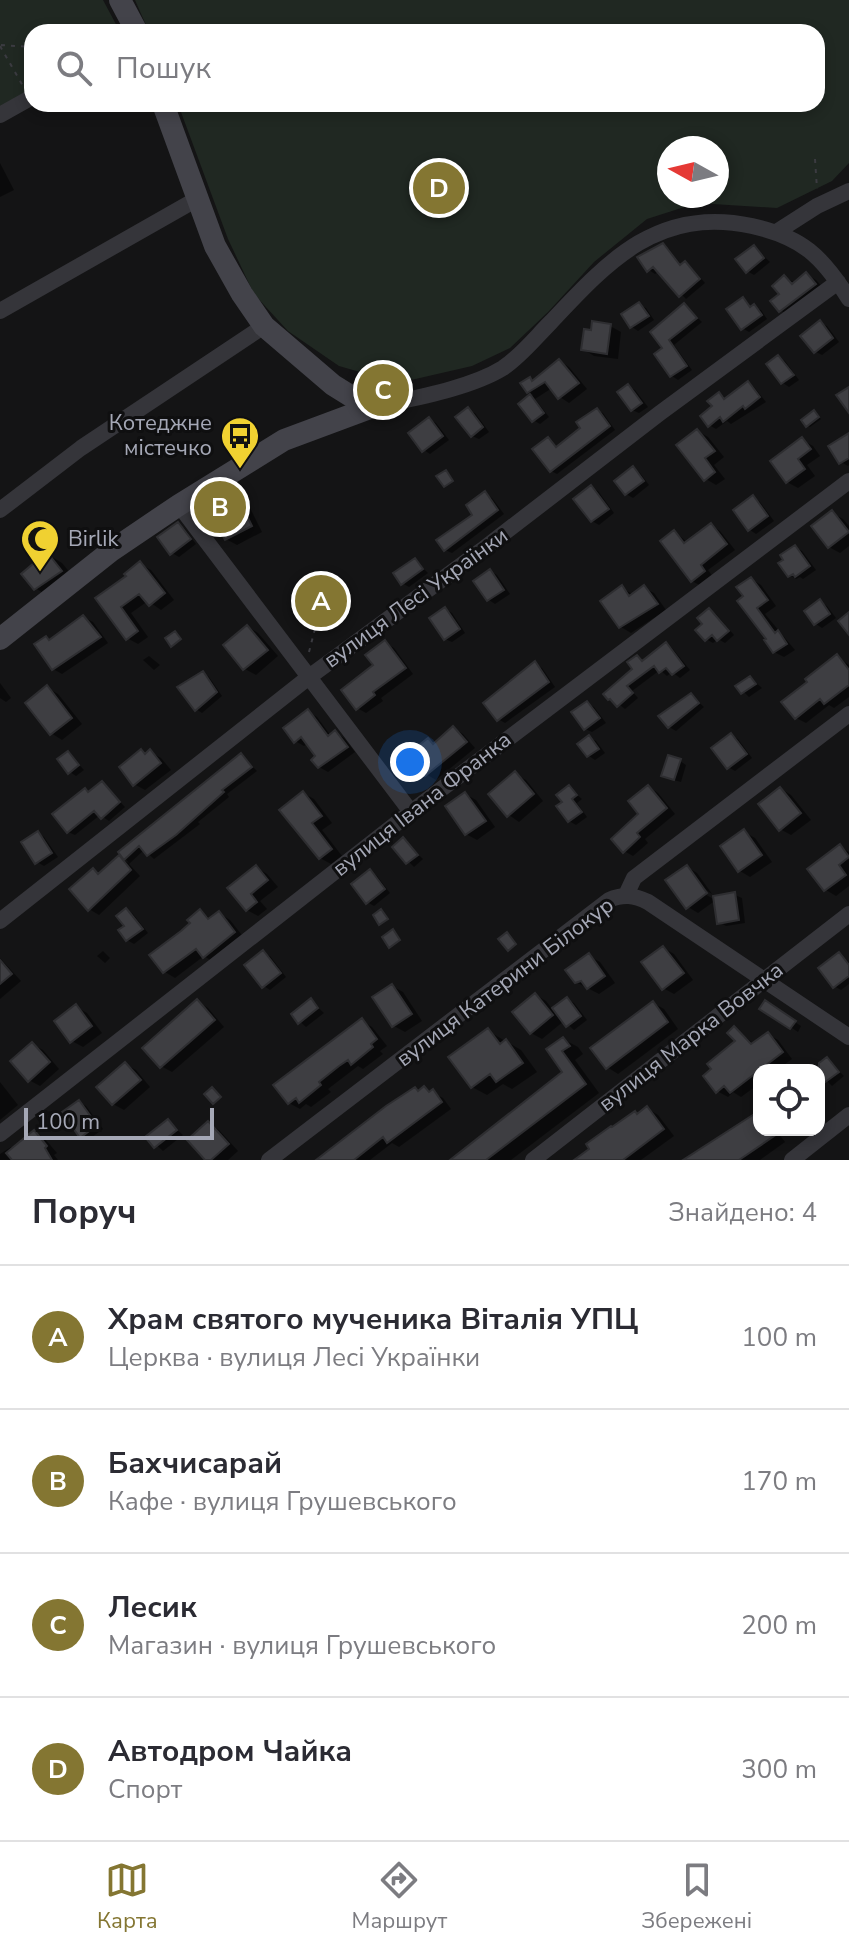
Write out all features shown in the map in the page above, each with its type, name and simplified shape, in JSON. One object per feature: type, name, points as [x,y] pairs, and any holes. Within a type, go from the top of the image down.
[{"type":"street","points":[[120,0],[133,24]]},
{"type":"street","points":[[0,115],[24,101]]},
{"type":"street","points":[[166,112],[215,246],[264,326],[333,385],[370,408]]},
{"type":"street","points":[[778,231],[817,206],[849,191]]},
{"type":"street","points":[[0,311],[197,199]]},
{"type":"street","points":[[0,639],[111,551],[284,440],[370,408],[431,394],[503,368],[592,278],[638,242],[664,230],[693,222],[728,221],[778,231],[800,241],[822,260],[849,299]]},
{"type":"street","name":"вулиця Лесі Українки","points":[[0,921],[309,677],[838,282]]},
{"type":"street","points":[[0,510],[81,448],[264,326]]},
{"type":"street","name":"вулиця Івана Франка","points":[[0,1134],[411,812],[849,481]]},
{"type":"street","points":[[179,505],[411,812]]},
{"type":"street","name":"вулиця Катерини Білокур","points":[[269,1160],[609,900],[626,895],[634,878],[849,714]]},
{"type":"street","points":[[626,895],[648,902],[849,1037]]},
{"type":"street","name":"вулиця Марка Вовчка","points":[[533,1160],[849,914]]},
{"type":"street","points":[[792,1160],[849,1115]]},
{"type":"path","points":[[0,46],[24,47]]},
{"type":"path","points":[[0,46],[24,85]]},
{"type":"path","points":[[815,159],[817,206]]},
{"type":"path","points":[[309,677],[308,654],[319,613]]},
{"type":"shaded area","points":[[0,0],[103,0],[116,24],[24,24],[24,94],[0,107]]},
{"type":"shaded area","points":[[135,0],[849,0],[849,163],[832,181],[777,208],[729,205],[729,136],[657,136],[657,208],[681,208],[647,219],[594,262],[510,348],[472,366],[398,383],[339,366],[288,331],[254,294],[228,239],[181,112],[825,112],[825,24],[146,24]]},
{"type":"building","points":[[663,243],[680,265],[685,261],[700,279],[679,297],[653,267],[647,272],[637,257]]},
{"type":"building","points":[[754,245],[764,258],[746,273],[735,259]]},
{"type":"building","points":[[806,272],[816,284],[779,312],[770,301],[779,294],[772,286],[784,275],[792,284]]},
{"type":"building","points":[[743,297],[750,307],[754,304],[762,315],[741,330],[726,309]]},
{"type":"building","points":[[639,302],[649,316],[630,328],[621,314]]},
{"type":"building","points":[[684,303],[697,318],[669,340],[687,366],[670,377],[654,354],[662,348],[650,332]]},
{"type":"building","points":[[820,320],[833,338],[814,353],[800,336]]},
{"type":"building","points":[[592,321],[611,324],[607,354],[581,350],[584,329],[591,330]]},
{"type":"building","points":[[778,355],[794,375],[781,384],[766,364]]},
{"type":"building","points":[[559,359],[579,383],[558,399],[545,382],[527,393],[520,383],[530,377],[532,381]]},
{"type":"building","points":[[371,381],[397,384],[396,391],[376,395],[370,392]]},
{"type":"building","points":[[748,381],[760,397],[723,422],[720,417],[708,427],[700,416],[712,406],[707,401],[719,392],[724,399]]},
{"type":"building","points":[[628,384],[642,403],[631,411],[617,392]]},
{"type":"building","points":[[849,387],[849,413],[836,395]]},
{"type":"building","points":[[530,394],[544,413],[532,422],[518,404]]},
{"type":"building","points":[[468,407],[483,427],[471,437],[455,417]]},
{"type":"building","points":[[597,408],[610,426],[550,472],[532,449],[548,437],[556,447],[580,428],[576,422]]},
{"type":"building","points":[[814,410],[819,417],[806,427],[801,420]]},
{"type":"building","points":[[429,417],[443,436],[422,452],[408,433]]},
{"type":"building","points":[[697,429],[715,451],[705,458],[715,472],[704,481],[676,445]]},
{"type":"building","points":[[849,433],[849,458],[839,464],[828,446]]},
{"type":"building","points":[[802,437],[811,449],[798,459],[805,469],[786,483],[770,461]]},
{"type":"building","points":[[633,466],[644,481],[625,495],[614,481]]},
{"type":"building","points":[[446,470],[453,481],[444,487],[436,476]]},
{"type":"building","points":[[591,485],[609,509],[591,522],[573,499]]},
{"type":"building","points":[[485,491],[498,510],[444,551],[436,540],[472,515],[466,505]]},
{"type":"building","points":[[237,495],[252,526],[225,540],[209,509]]},
{"type":"building","points":[[753,495],[768,516],[748,531],[733,510]]},
{"type":"building","points":[[832,510],[849,532],[828,548],[811,526]]},
{"type":"building","points":[[178,522],[191,539],[170,555],[157,537]]},
{"type":"building","points":[[711,523],[727,544],[701,565],[705,571],[691,582],[660,541],[674,530],[684,543]]},
{"type":"building","points":[[795,545],[810,566],[795,577],[793,574],[788,577],[778,563],[783,560],[780,555]]},
{"type":"building","points":[[47,552],[62,571],[34,590],[21,574]]},
{"type":"building","points":[[415,558],[423,569],[401,585],[393,573]]},
{"type":"building","points":[[140,561],[165,593],[149,606],[139,594],[121,607],[138,631],[126,640],[95,598],[126,576],[124,574]]},
{"type":"building","points":[[490,569],[504,590],[487,601],[473,581]]},
{"type":"building","points":[[751,577],[768,600],[757,608],[787,644],[773,653],[737,601],[743,596],[736,587]]},
{"type":"building","points":[[622,585],[629,596],[644,585],[658,604],[619,628],[600,601]]},
{"type":"building","points":[[314,588],[334,593],[327,615],[308,610]]},
{"type":"building","points":[[820,599],[830,614],[814,625],[804,611]]},
{"type":"building","points":[[445,607],[460,629],[444,640],[429,618]]},
{"type":"building","points":[[709,608],[729,631],[717,641],[712,635],[705,641],[695,630],[702,624],[697,618]]},
{"type":"building","points":[[849,612],[849,635],[838,621]]},
{"type":"building","points":[[83,615],[101,637],[52,670],[34,644],[46,636],[49,640]]},
{"type":"building","points":[[247,625],[268,650],[243,670],[223,645]]},
{"type":"building","points":[[175,631],[181,639],[171,647],[165,638]]},
{"type":"building","points":[[385,640],[406,668],[373,692],[375,695],[356,710],[341,690],[373,665],[365,655]]},
{"type":"building","points":[[666,642],[684,666],[672,675],[666,668],[659,673],[654,666],[627,686],[633,693],[617,707],[608,700],[603,694],[632,669],[627,662],[637,655],[642,661]]},
{"type":"building","points":[[837,654],[849,670],[849,685],[824,704],[820,699],[795,719],[781,702]]},
{"type":"building","points":[[535,661],[549,682],[497,721],[483,703]]},
{"type":"building","points":[[203,671],[217,692],[195,711],[177,687]]},
{"type":"building","points":[[750,676],[756,684],[741,694],[735,686]]},
{"type":"building","points":[[47,685],[72,718],[50,735],[25,703]]},
{"type":"building","points":[[691,693],[699,703],[668,728],[658,716]]},
{"type":"building","points":[[587,701],[600,718],[584,730],[571,712]]},
{"type":"building","points":[[308,709],[328,736],[335,730],[348,747],[318,768],[311,760],[315,756],[301,737],[294,743],[283,728]]},
{"type":"building","points":[[453,726],[467,742],[425,776],[407,755],[428,738],[433,744]]},
{"type":"building","points":[[731,733],[747,754],[727,769],[711,748]]},
{"type":"building","points":[[589,735],[599,749],[587,757],[577,744]]},
{"type":"building","points":[[141,749],[145,754],[150,749],[161,763],[133,786],[119,767]]},
{"type":"building","points":[[68,751],[79,765],[68,774],[57,759]]},
{"type":"building","points":[[241,753],[252,767],[222,790],[224,792],[176,835],[147,856],[139,846],[124,860],[118,852]]},
{"type":"building","points":[[668,755],[681,759],[674,780],[661,776]]},
{"type":"building","points":[[515,771],[534,794],[507,817],[488,794]]},
{"type":"building","points":[[102,781],[120,802],[101,819],[94,811],[67,833],[52,814],[85,788],[88,792]]},
{"type":"building","points":[[569,785],[577,795],[572,799],[582,812],[568,822],[556,806],[562,802],[556,795]]},
{"type":"building","points":[[648,785],[667,808],[637,833],[640,837],[623,853],[611,839],[638,814],[628,801]]},
{"type":"building","points":[[780,787],[801,813],[779,831],[758,804]]},
{"type":"building","points":[[303,791],[322,816],[312,823],[332,849],[319,859],[279,810]]},
{"type":"building","points":[[465,792],[486,821],[465,835],[445,806]]},
{"type":"building","points":[[744,829],[762,855],[738,872],[720,846]]},
{"type":"building","points":[[38,831],[52,853],[35,864],[21,842]]},
{"type":"building","points":[[403,837],[418,855],[406,864],[392,847]]},
{"type":"building","points":[[840,844],[849,857],[839,865],[846,875],[824,891],[807,869]]},
{"type":"building","points":[[119,855],[131,870],[88,911],[69,889],[93,868],[98,874]]},
{"type":"building","points":[[256,865],[268,880],[251,894],[257,902],[246,911],[227,888]]},
{"type":"building","points":[[687,865],[707,893],[686,909],[665,880]]},
{"type":"building","points":[[370,869],[385,889],[366,904],[351,884]]},
{"type":"building","points":[[735,892],[739,920],[717,924],[713,896]]},
{"type":"building","points":[[126,908],[143,929],[126,941],[118,930],[124,926],[116,916]]},
{"type":"building","points":[[200,909],[208,919],[219,911],[235,932],[203,958],[196,949],[163,973],[149,955],[190,923],[187,920]]},
{"type":"building","points":[[381,909],[388,919],[379,925],[373,915]]},
{"type":"building","points":[[393,929],[400,940],[389,948],[382,937]]},
{"type":"building","points":[[507,932],[516,944],[508,951],[498,939]]},
{"type":"building","points":[[663,946],[684,973],[662,990],[641,962]]},
{"type":"building","points":[[263,950],[281,973],[262,988],[244,965]]},
{"type":"building","points":[[839,952],[849,965],[849,976],[833,988],[818,968]]},
{"type":"building","points":[[589,953],[605,976],[587,989],[581,981],[575,983],[565,970]]},
{"type":"building","points":[[0,960],[12,974],[0,984]]},
{"type":"building","points":[[392,984],[412,1014],[392,1027],[372,997]]},
{"type":"building","points":[[535,993],[553,1015],[530,1034],[512,1012]]},
{"type":"building","points":[[567,997],[581,1016],[566,1027],[552,1008]]},
{"type":"building","points":[[311,998],[318,1008],[298,1024],[291,1014]]},
{"type":"building","points":[[197,999],[215,1020],[160,1068],[142,1048]]},
{"type":"building","points":[[765,1000],[796,1021],[790,1029],[759,1009]]},
{"type":"building","points":[[653,1001],[668,1022],[606,1069],[590,1048]]},
{"type":"building","points":[[76,1004],[92,1026],[70,1043],[54,1021]]},
{"type":"building","points":[[362,1018],[377,1039],[371,1044],[373,1047],[351,1065],[348,1060],[339,1066],[299,1103],[296,1098],[288,1104],[273,1085]]},
{"type":"building","points":[[734,1026],[751,1044],[768,1032],[783,1052],[767,1064],[753,1064],[753,1075],[730,1093],[724,1086],[716,1093],[703,1076],[711,1069],[707,1064],[735,1041],[727,1033]]},
{"type":"building","points":[[488,1028],[500,1044],[506,1039],[523,1063],[496,1082],[490,1074],[471,1088],[448,1057]]},
{"type":"building","points":[[563,1037],[570,1046],[562,1051],[586,1084],[486,1160],[450,1160],[562,1072],[546,1049]]},
{"type":"building","points":[[32,1042],[50,1062],[28,1082],[10,1061]]},
{"type":"building","points":[[827,1057],[839,1072],[825,1082],[825,1064],[819,1063]]},
{"type":"building","points":[[125,1062],[141,1080],[112,1105],[96,1087]]},
{"type":"building","points":[[424,1086],[429,1092],[433,1089],[442,1102],[387,1143],[383,1137],[354,1160],[316,1160],[386,1106],[415,1087],[418,1091]]},
{"type":"building","points":[[212,1087],[221,1097],[213,1104],[204,1094]]},
{"type":"building","points":[[79,1100],[97,1125],[80,1138],[62,1112]]},
{"type":"building","points":[[647,1106],[664,1129],[623,1160],[574,1160],[589,1149],[586,1144]]},
{"type":"building","points":[[753,1115],[753,1136],[774,1136],[739,1160],[683,1160]]},
{"type":"building","points":[[168,1119],[177,1130],[154,1148],[145,1137]]},
{"type":"building","points":[[208,1121],[229,1144],[211,1160],[205,1160],[187,1140]]},
{"type":"building","points":[[34,1130],[47,1146],[45,1148],[52,1160],[12,1160],[6,1153]]},
{"type":"place","name":"Автодром Чайка","points":[[439,188]]},
{"type":"place","name":"Лесик","points":[[383,390]]},
{"type":"place","name":"Котеджне містечко","points":[[240,470]]},
{"type":"place","name":"Бахчисарай","points":[[220,507]]},
{"type":"place","name":"Birlik","points":[[40,573]]},
{"type":"place","name":"Храм святого мученика Віталія УПЦ","points":[[321,601]]}]
